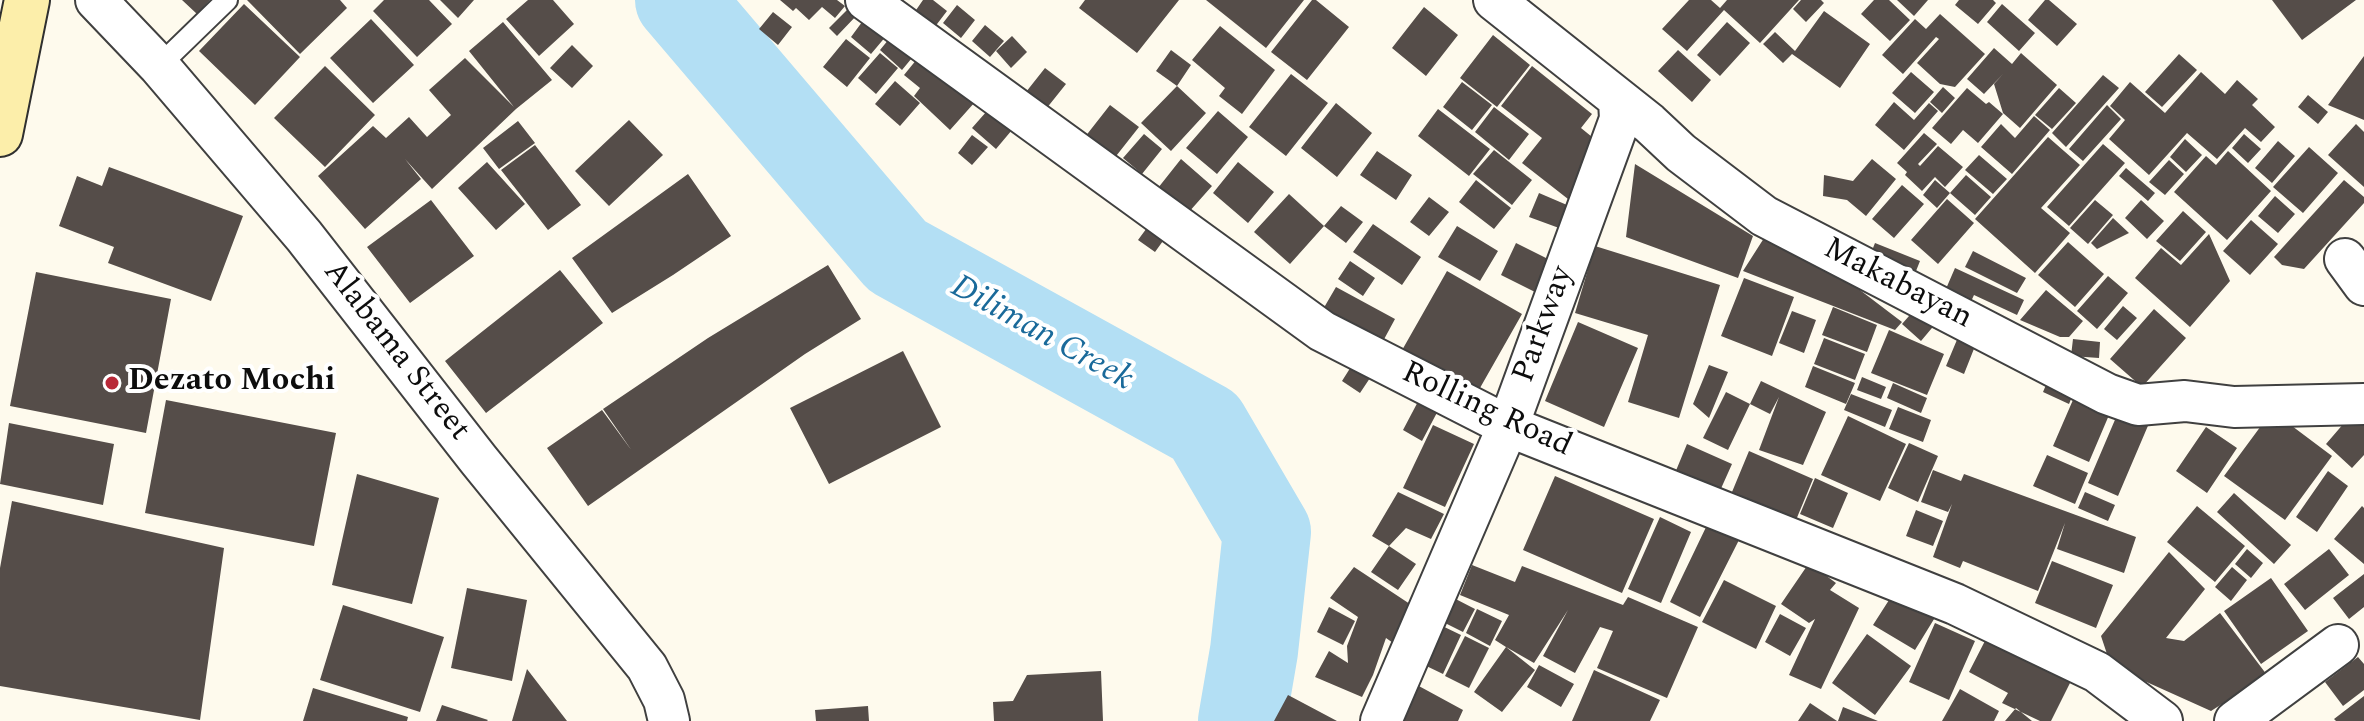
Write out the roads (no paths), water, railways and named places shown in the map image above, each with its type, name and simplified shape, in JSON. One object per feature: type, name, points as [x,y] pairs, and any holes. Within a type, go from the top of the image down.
[{"type":"street","points":[[0,134],[27,0]]},
{"type":"street","name":"Alabama Street","points":[[96,0],[159,66],[304,236],[478,459],[647,667],[664,700],[669,721]]},
{"type":"street","name":"Rolling Road","points":[[866,0],[1322,331],[1508,426],[1955,604],[2097,672],[2162,721]]},
{"type":"street","name":"Makabayan","points":[[1494,0],[1649,123],[1681,153],[1764,216],[2107,394],[2138,405],[2185,401],[2234,407],[2364,404]]},
{"type":"street","name":"Parkway","points":[[1381,721],[1508,426],[1620,119],[1619,101]]},
{"type":"street","points":[[2235,721],[2338,645]]},
{"type":"lane","points":[[159,66],[227,0]]},
{"type":"waterway","name":"Diliman Creek","points":[[679,0],[897,256],[1205,426],[1267,532],[1254,651],[1242,721]]},
{"type":"place","name":"Dezato Mochi","points":[[112,383]]}]
